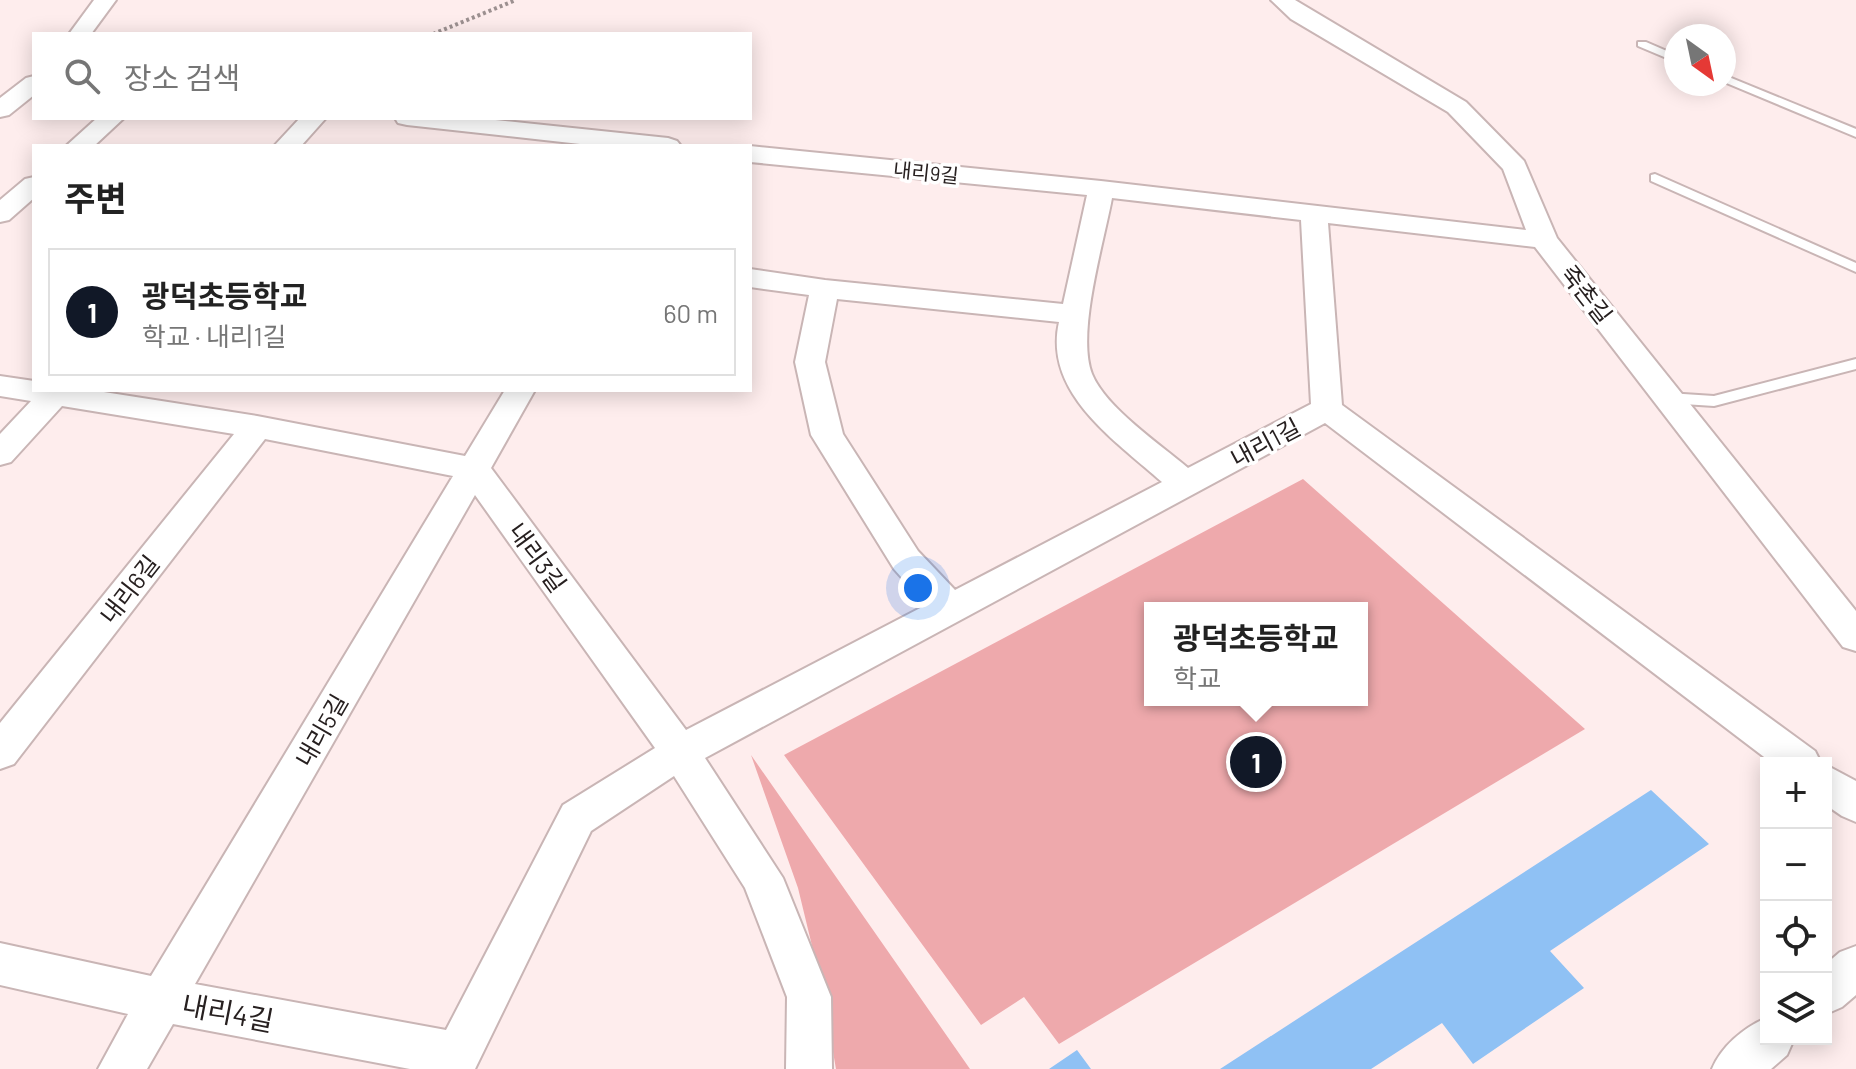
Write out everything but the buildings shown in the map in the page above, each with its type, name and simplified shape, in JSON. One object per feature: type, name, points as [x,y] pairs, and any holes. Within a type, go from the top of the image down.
[{"type":"street","points":[[81,32],[105,0]]},
{"type":"street","name":"죽촌길","points":[[1282,0],[1299,14],[1457,107],[1515,166],[1544,240],[1856,637]]},
{"type":"street","points":[[0,110],[32,85]]},
{"type":"street","points":[[81,144],[110,120]]},
{"type":"street","points":[[289,144],[312,120]]},
{"type":"street","points":[[425,120],[647,144]]},
{"type":"street","name":"내리9길","points":[[752,154],[1101,189],[1544,240]]},
{"type":"street","points":[[0,214],[32,187]]},
{"type":"street","points":[[1101,189],[1070,339],[1077,375],[1099,408],[1185,484]]},
{"type":"street","points":[[1314,213],[1327,409]]},
{"type":"street","points":[[752,278],[825,289],[1075,314]]},
{"type":"street","points":[[825,289],[810,362],[827,435],[906,560],[951,609]]},
{"type":"street","points":[[0,386],[32,389]]},
{"type":"street","points":[[0,454],[57,392],[474,469]]},
{"type":"street","name":"내리5길","points":[[121,1069],[519,392]]},
{"type":"street","name":"내리1길","points":[[680,752],[1327,409],[1793,757]]},
{"type":"street","name":"내리6길","points":[[0,752],[257,427]]},
{"type":"street","name":"내리3길","points":[[474,469],[680,752],[762,878],[809,997],[809,1069]]},
{"type":"street","name":"내리4길","points":[[0,964],[454,1062],[577,818],[680,752]]},
{"type":"street","points":[[1832,786],[1856,804]]},
{"type":"street","points":[[1832,987],[1856,967]]},
{"type":"street","points":[[1735,1069],[1764,1045]]},
{"type":"lane","points":[[1642,44],[1664,54]]},
{"type":"lane","points":[[1736,83],[1856,133]]},
{"type":"lane","points":[[1655,178],[1856,268]]},
{"type":"lane","points":[[1668,398],[1714,401],[1856,364]]},
{"type":"path","points":[[438,32],[514,0]]},
{"type":"shaded area","points":[[1303,479],[1585,729],[1059,1044],[1024,997],[981,1025],[784,755]]},
{"type":"shaded area","points":[[751,755],[970,1069],[836,1069],[821,983],[798,888]]},
{"type":"place","name":"광덕초등학교","points":[[1256,762]]}]
